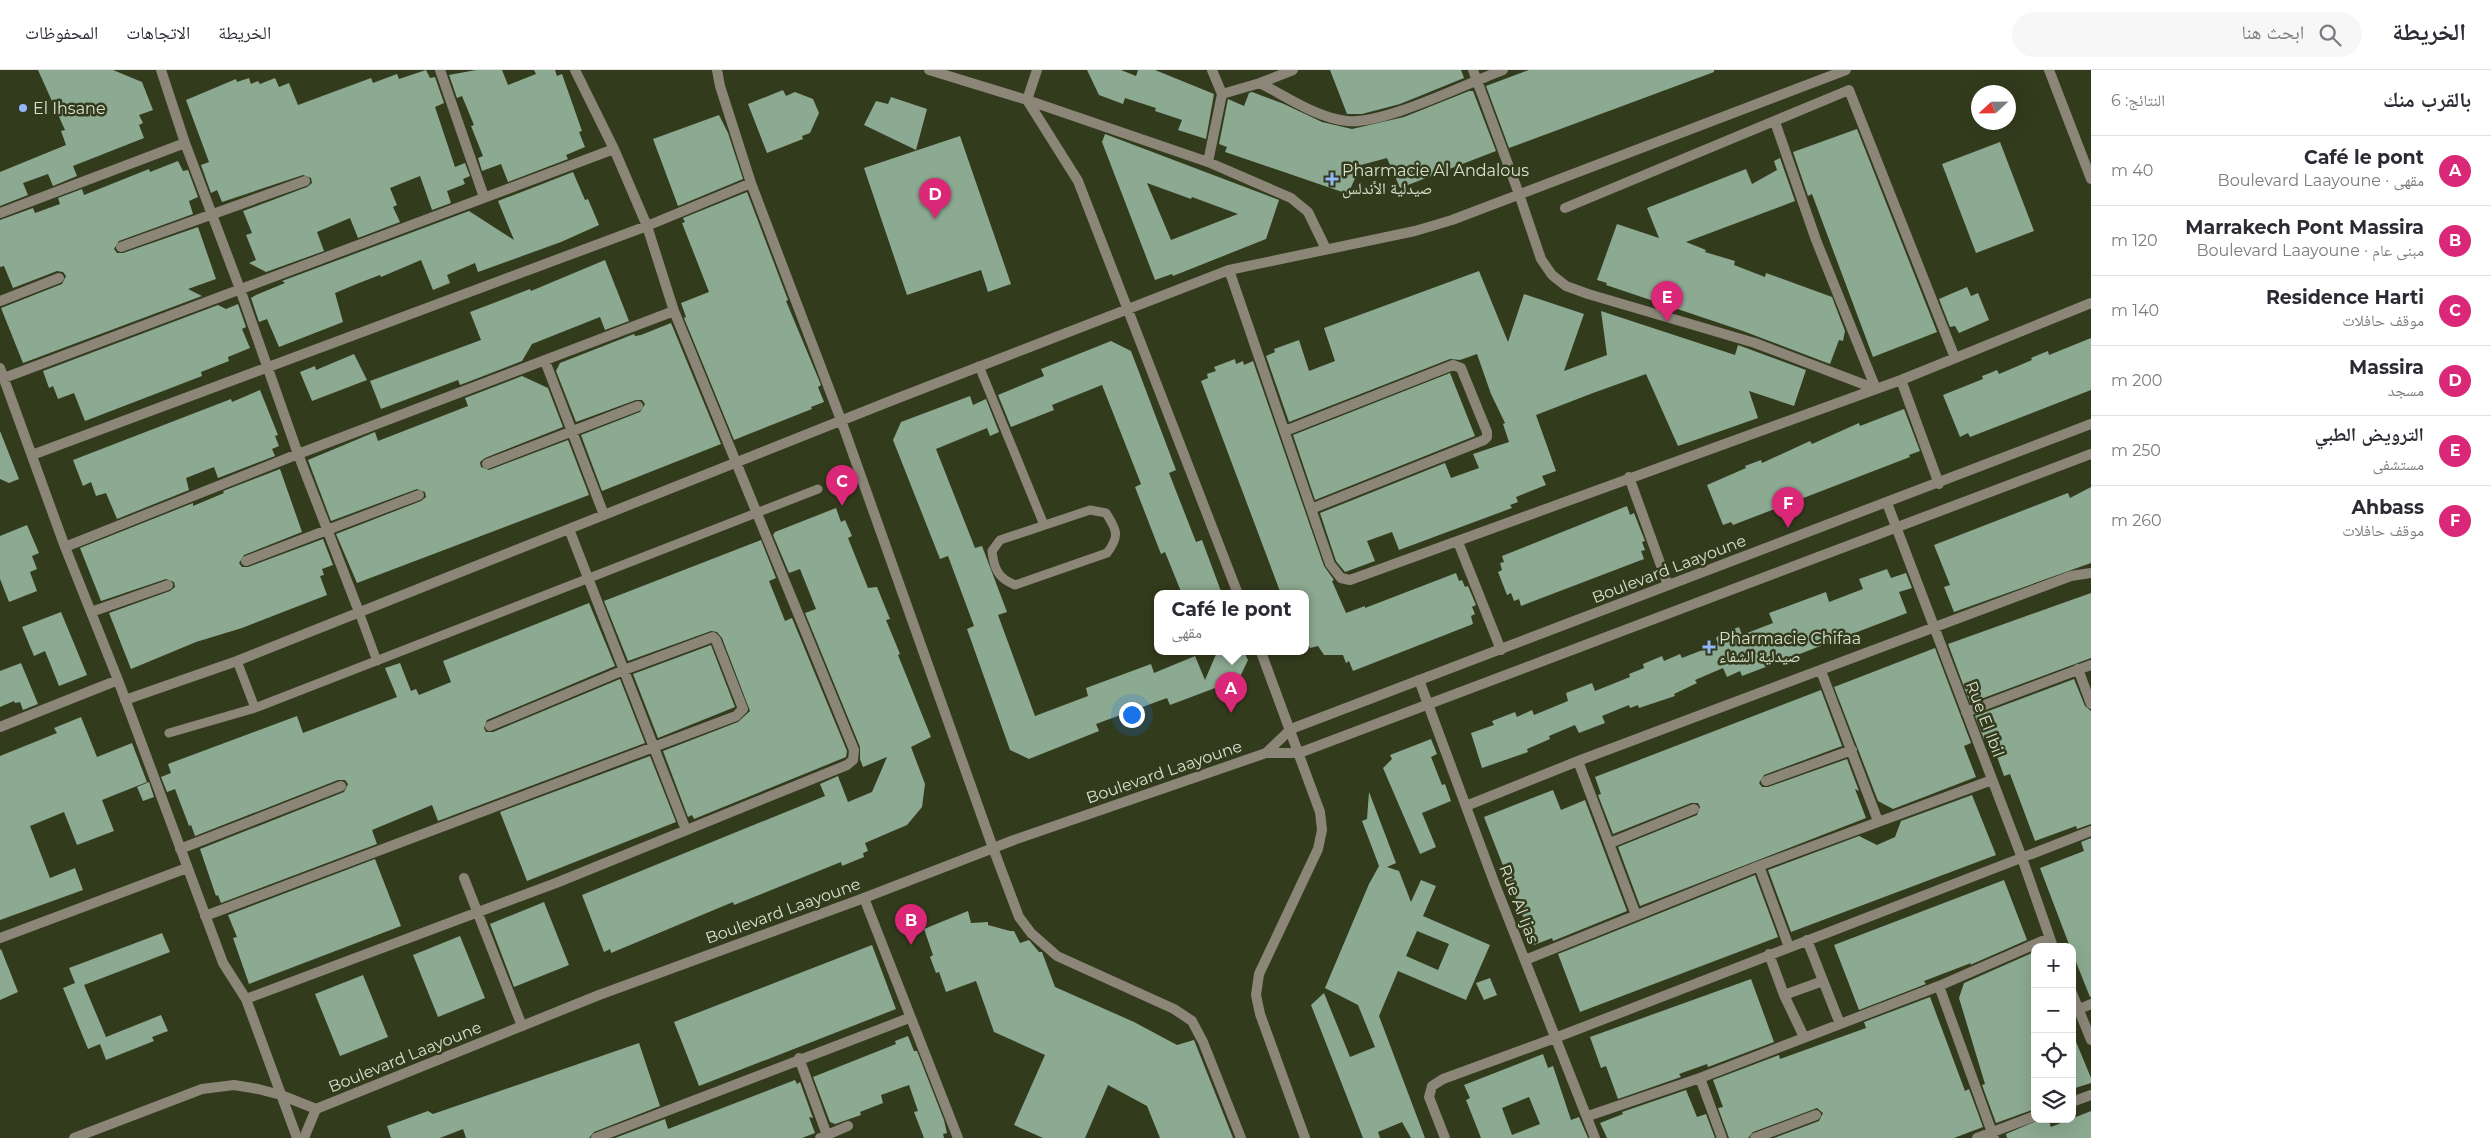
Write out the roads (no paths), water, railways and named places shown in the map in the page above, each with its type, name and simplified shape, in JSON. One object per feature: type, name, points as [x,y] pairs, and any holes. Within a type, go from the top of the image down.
[{"type":"street","points":[[160,70],[184,143],[240,289],[298,454],[360,612]]},
{"type":"street","points":[[440,70],[484,197]]},
{"type":"street","points":[[246,999],[556,883],[847,765],[853,760],[854,750],[674,311],[647,226],[614,149],[575,70]]},
{"type":"street","points":[[717,70],[720,86],[751,183],[841,420],[992,848],[1019,917],[1030,932],[1057,956],[1174,1009],[1192,1021],[1203,1042],[1240,1138]]},
{"type":"street","points":[[929,70],[1027,100],[1208,162],[1291,198],[1302,205],[1308,212],[1326,249]]},
{"type":"street","points":[[1027,100],[1037,70]]},
{"type":"street","points":[[1208,162],[1222,94],[1212,70]]},
{"type":"street","points":[[1222,94],[1260,83],[1293,70]]},
{"type":"street","points":[[1260,83],[1324,116],[1346,121],[1363,122],[1384,116],[1475,75],[1502,70]]},
{"type":"street","points":[[125,700],[237,661],[841,420],[1229,270],[1415,232],[1844,70]]},
{"type":"street","points":[[2049,70],[2091,178]]},
{"type":"street","points":[[1475,75],[1519,194],[1540,259],[1552,275],[1566,286],[1756,343],[1876,389]]},
{"type":"street","points":[[1565,208],[1849,90],[1955,358]]},
{"type":"street","points":[[1027,100],[1078,180],[1236,590]]},
{"type":"street","points":[[1775,122],[1816,240],[1876,389]]},
{"type":"street","points":[[0,213],[184,143]]},
{"type":"street","points":[[4,378],[614,149]]},
{"type":"street","points":[[121,247],[305,181]]},
{"type":"street","points":[[32,455],[647,226],[751,183]]},
{"type":"street","points":[[1229,270],[1330,564],[1335,573],[1341,578],[1350,580],[1458,542],[1628,477],[1901,380],[2091,303]]},
{"type":"street","points":[[0,302],[59,278]]},
{"type":"street","points":[[65,547],[298,454],[674,311]]},
{"type":"street","points":[[545,361],[604,515]]},
{"type":"street","points":[[1285,431],[1453,365],[1461,368],[1487,432],[1487,437],[1484,440],[1311,509]]},
{"type":"street","points":[[0,368],[65,547],[118,680],[223,963],[246,999],[297,1138]]},
{"type":"street","points":[[1901,380],[1939,484]]},
{"type":"street","points":[[487,464],[571,430],[638,406]]},
{"type":"street","name":"Boulevard Laayoune","points":[[1266,754],[1291,729],[1939,484],[2091,424]]},
{"type":"street","name":"Boulevard Laayoune","points":[[74,1138],[202,1089],[234,1086],[281,1095],[316,1109],[600,995],[864,898],[992,848],[1266,754],[1299,753],[2091,454]]},
{"type":"street","points":[[1628,477],[1668,585]]},
{"type":"street","points":[[246,561],[419,495]]},
{"type":"street","name":"Rue El Ibil","points":[[1887,503],[2022,858],[2051,942]]},
{"type":"street","points":[[569,528],[686,830]]},
{"type":"street","points":[[1458,542],[1501,650]]},
{"type":"street","points":[[1466,806],[1578,761],[2071,576],[2091,573]]},
{"type":"street","points":[[91,612],[168,585]]},
{"type":"street","points":[[205,916],[654,747],[740,713],[742,709],[716,640],[708,638],[624,670],[490,726]]},
{"type":"street","points":[[1262,655],[1320,812],[1322,830],[1318,849],[1259,974],[1256,995],[1260,1014],[1306,1138]]},
{"type":"street","points":[[1966,712],[2091,665]]},
{"type":"street","points":[[2078,670],[2091,704]]},
{"type":"street","points":[[1821,671],[1878,820]]},
{"type":"street","points":[[0,727],[118,680]]},
{"type":"street","name":"Rue Al Ijas","points":[[1419,680],[1595,1138]]},
{"type":"street","points":[[1766,781],[1852,750]]},
{"type":"street","points":[[1578,761],[1636,915]]},
{"type":"street","points":[[1525,960],[1758,866],[1878,820],[1992,780]]},
{"type":"street","points":[[180,849],[341,786]]},
{"type":"street","points":[[1610,843],[1694,809]]},
{"type":"street","points":[[1445,1138],[1430,1097],[1432,1086],[1443,1079],[1555,1038],[2091,831]]},
{"type":"street","points":[[1758,866],[1788,947]]},
{"type":"street","points":[[0,938],[187,868]]},
{"type":"street","points":[[464,878],[522,1026]]},
{"type":"street","points":[[864,898],[909,1018],[958,1138]]},
{"type":"street","points":[[1807,940],[1840,1024]]},
{"type":"street","points":[[1588,1116],[1700,1078],[2051,942]]},
{"type":"street","points":[[1769,954],[1784,995],[1804,1037]]},
{"type":"street","points":[[1784,995],[1823,981]]},
{"type":"street","points":[[1939,986],[1993,1135]]},
{"type":"street","points":[[2076,1002],[2091,1040]]},
{"type":"street","points":[[2079,1009],[2091,1004]]},
{"type":"street","points":[[596,1138],[799,1058],[909,1018]]},
{"type":"street","points":[[799,1058],[825,1137],[848,1126]]},
{"type":"street","points":[[1700,1078],[1722,1138]]},
{"type":"street","points":[[2076,1101],[2091,1095]]},
{"type":"street","name":"Boulevard Laayoune","points":[[304,1138],[316,1109]]},
{"type":"street","points":[[1756,1138],[1816,1115]]},
{"type":"street","points":[[1977,1138],[1993,1135],[2031,1118]]},
{"type":"lane","points":[[979,366],[1044,525]]},
{"type":"lane","points":[[169,733],[254,708],[818,489]]},
{"type":"lane","points":[[1090,510],[1106,513],[1115,528],[1115,542],[1107,553],[1015,585],[1002,579],[994,566],[992,551],[1000,540],[1044,525],[1090,510]]},
{"type":"lane","points":[[360,612],[377,660]]},
{"type":"lane","points":[[237,661],[254,708]]},
{"type":"place","name":"El Ihsane","points":[[23,108]]},
{"type":"place","name":"Pharmacie Al Andalous صيدلية الأندلس","points":[[1332,179]]},
{"type":"place","name":"Massira","points":[[935,219]]},
{"type":"place","name":"الترويض الطبي","points":[[1667,322]]},
{"type":"place","name":"Residence Harti","points":[[842,506]]},
{"type":"place","name":"Ahbass","points":[[1788,528]]},
{"type":"place","name":"Pharmacie Chifaa صيدلية الشفاء","points":[[1709,647]]},
{"type":"place","name":"Café le pont","points":[[1231,713]]},
{"type":"place","name":"Marrakech Pont Massira","points":[[911,945]]}]
